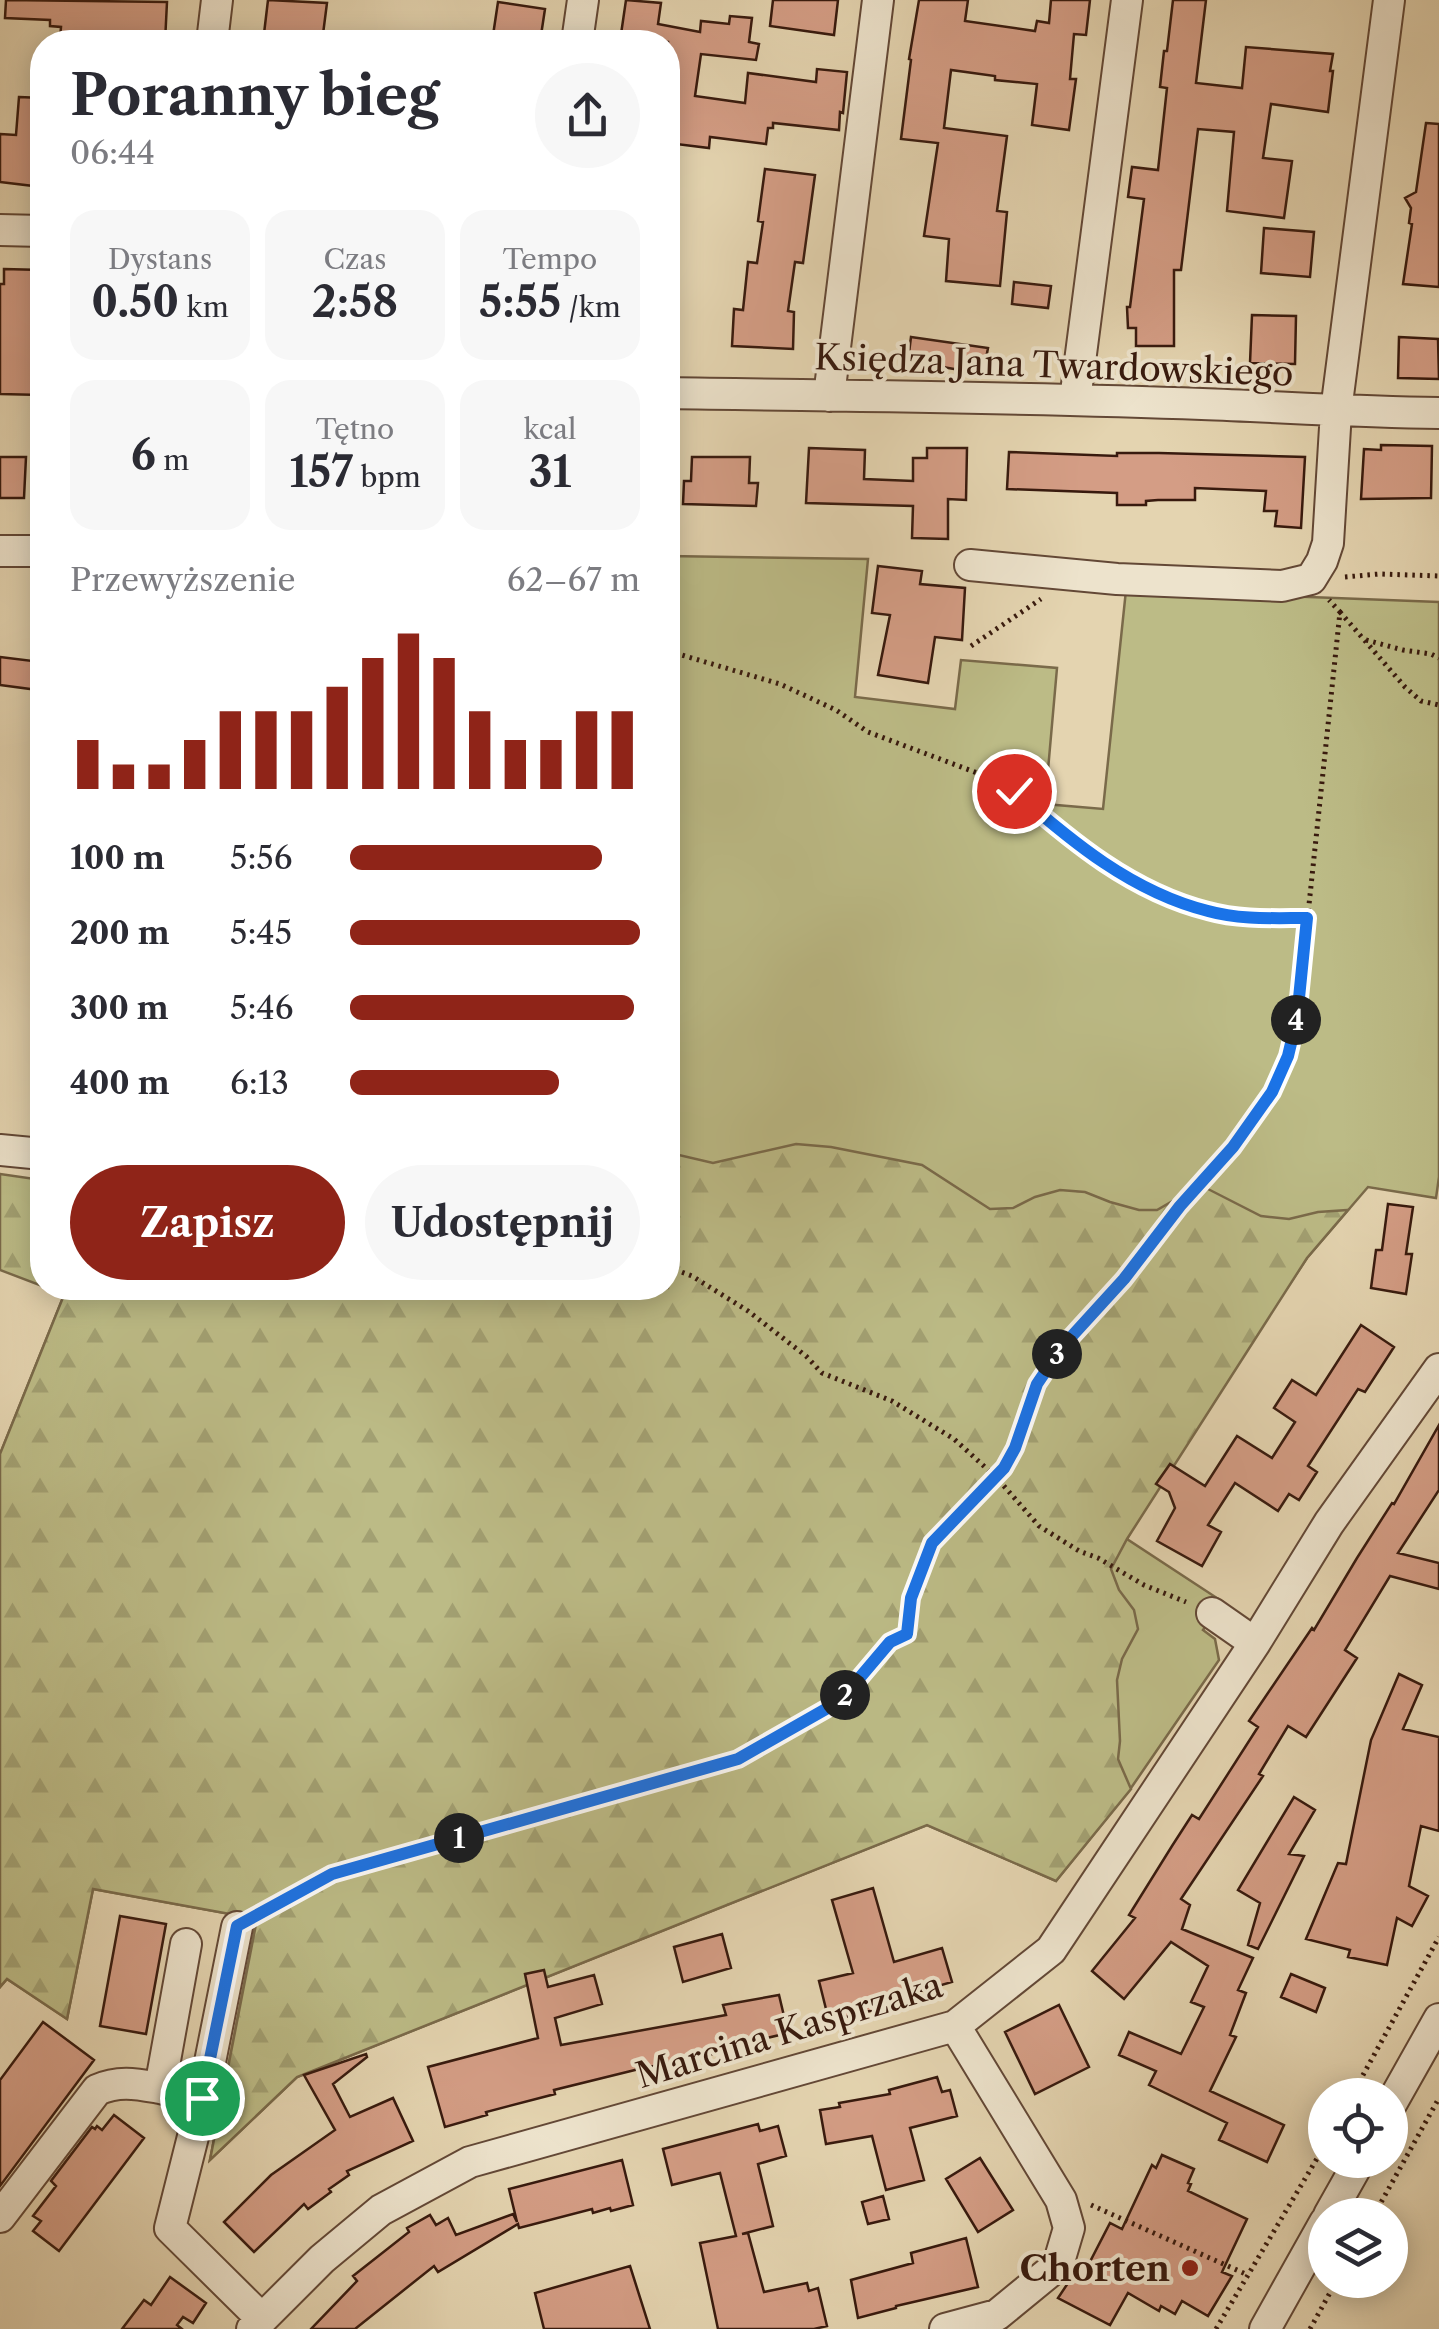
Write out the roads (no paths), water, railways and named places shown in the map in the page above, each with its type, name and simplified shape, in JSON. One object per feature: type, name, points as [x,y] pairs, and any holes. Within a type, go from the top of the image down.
[{"type":"street","points":[[214,30],[218,0]]},
{"type":"street","points":[[579,30],[583,0]]},
{"type":"street","points":[[829,396],[878,0]]},
{"type":"street","points":[[1075,400],[1127,0]]},
{"type":"street","points":[[970,564],[1117,579],[1282,586],[1311,579],[1328,543],[1336,411],[1389,0]]},
{"type":"street","points":[[0,230],[30,231]]},
{"type":"street","name":"Księdza Jana Twardowskiego","points":[[680,392],[1075,400],[1439,413]]},
{"type":"street","points":[[0,551],[30,550]]},
{"type":"street","points":[[0,1150],[30,1153]]},
{"type":"street","name":"Marcina Kasprzaka","points":[[257,2324],[322,2259],[381,2210],[470,2162],[955,2026],[1051,1950],[1255,1643],[1329,1522],[1439,1370]]},
{"type":"street","points":[[1212,1612],[1255,1643]]},
{"type":"street","points":[[237,1926],[183,2184],[170,2228],[257,2324]]},
{"type":"street","points":[[160,2088],[186,1944]]},
{"type":"street","points":[[1406,2078],[1439,2019]]},
{"type":"street","points":[[945,2329],[996,2315],[1058,2264],[1069,2228],[1061,2200],[955,2026]]},
{"type":"street","points":[[0,2216],[97,2090],[129,2083],[202,2098]]},
{"type":"street","points":[[1265,2329],[1308,2252]]},
{"type":"place","name":"Chorten","points":[[1190,2268]]}]
